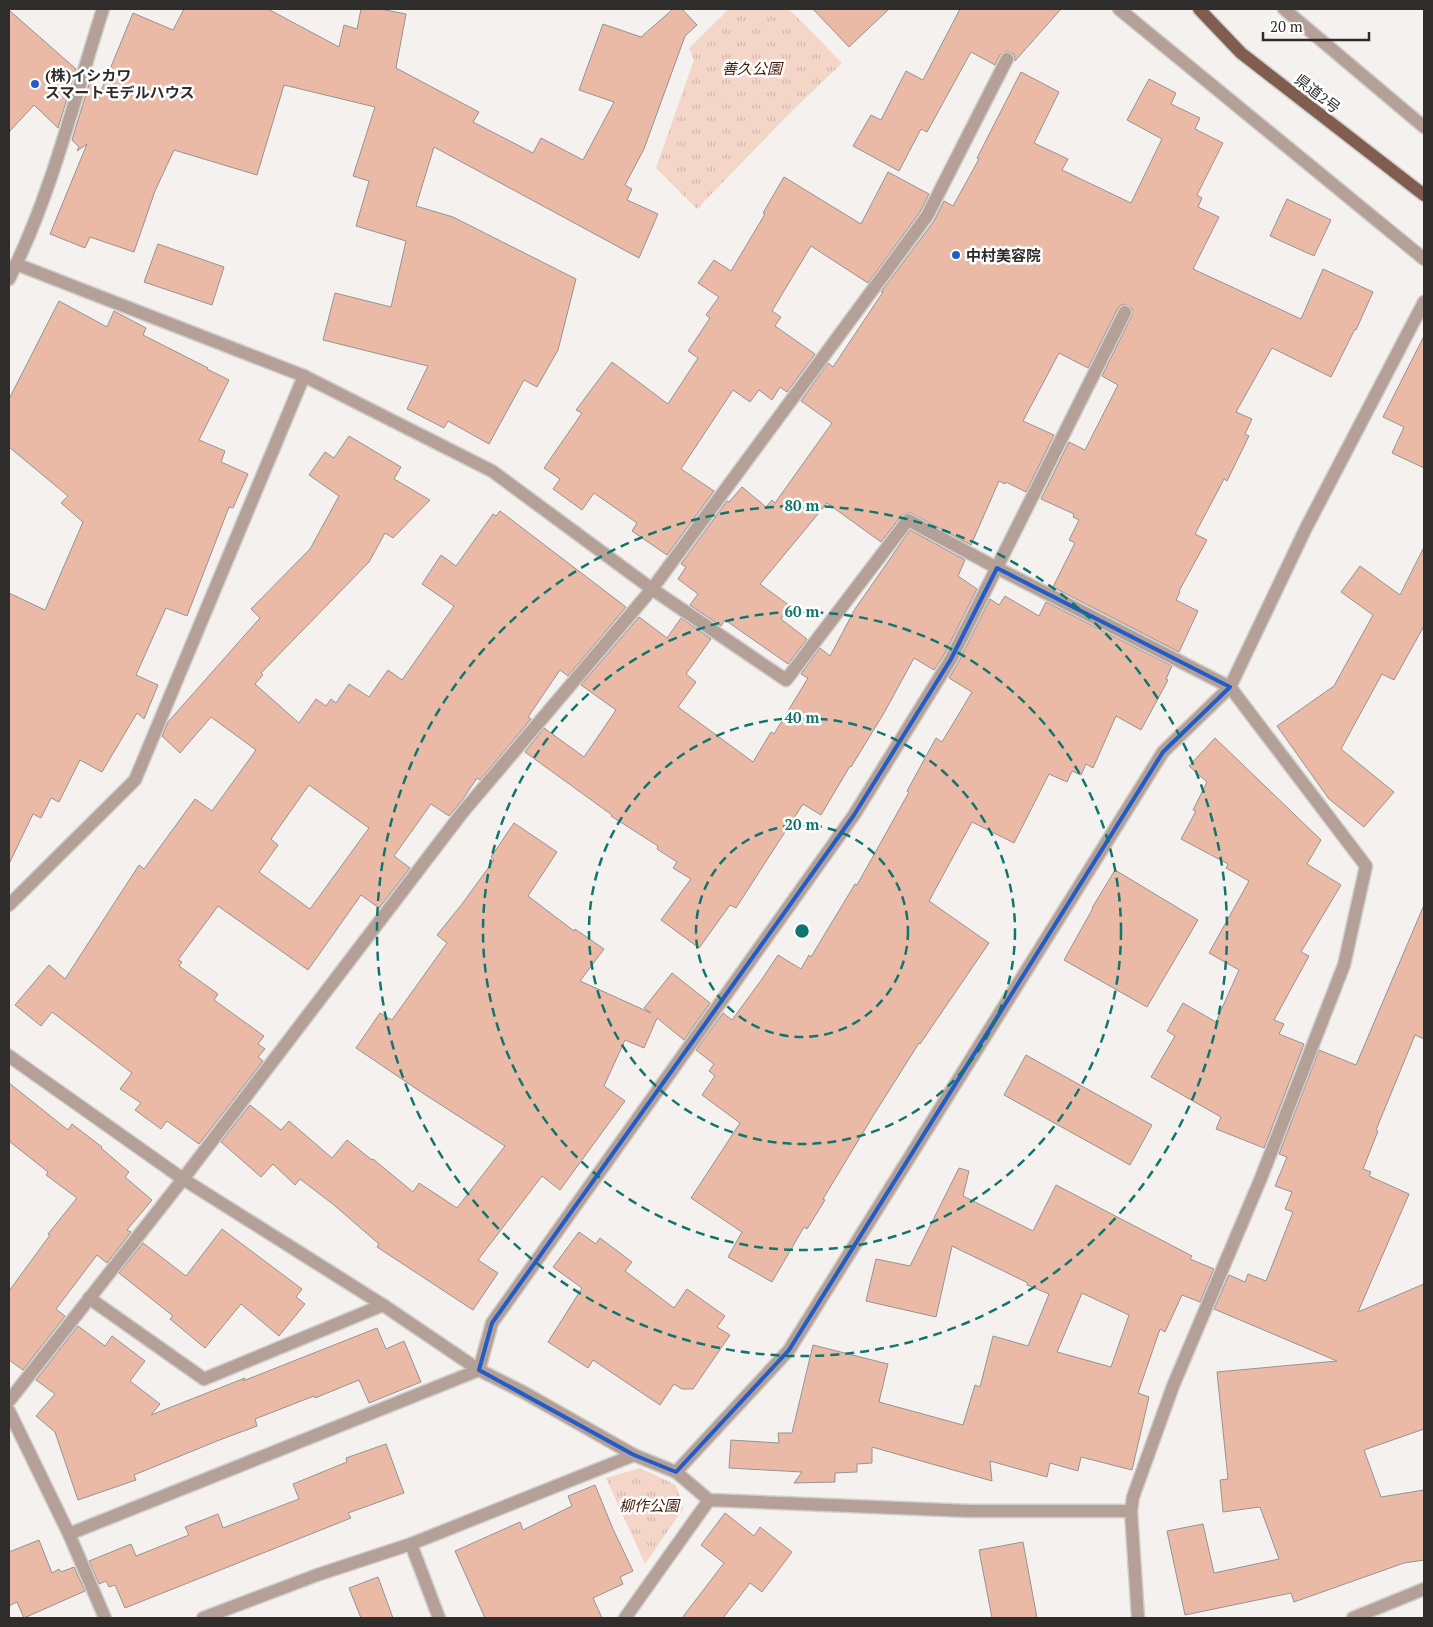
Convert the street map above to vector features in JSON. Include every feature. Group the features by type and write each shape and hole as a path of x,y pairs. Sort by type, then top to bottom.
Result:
{"main road":[{"name":"県道2号","path":"1199,9 1241,53 1424,195"}],"street":[{"path":"9,279 51,176 103,9"},
{"path":"1119,9 1424,259"},
{"path":"1284,9 1424,127"},
{"path":"9,1401 183,1179 462,812 652,589 927,216 1007,59"},
{"path":"16,264 304,376 492,470 652,589 786,680 908,520 1230,688 1366,866 1344,965 1261,1178 1173,1386 1133,1497 1131,1511 1138,1618"},
{"path":"676,1472 790,1350 1163,752 1230,688 1306,528 1424,302"},
{"path":"479,1370 492,1322 854,815 951,659 1125,312"},
{"path":"9,905 135,780 304,376"},
{"path":"9,1056 183,1179 383,1305 479,1370 523,1392 634,1455 676,1472 709,1500 969,1511 1131,1511"},
{"path":"89,1298 204,1378 383,1305"},
{"path":"69,1534 479,1370"},
{"path":"9,1411 69,1534 105,1618"},
{"path":"203,1618 317,1575 411,1544 634,1455"},
{"path":"625,1618 709,1500"},
{"path":"411,1544 440,1618"},
{"path":"1353,1618 1424,1588"}],"highlighted area":[{"path":"997,568 1230,687 1163,752 789,1350 676,1472 634,1455 479,1370 492,1323 854,815 951,659"}],"green space":[{"name":"善久公園","path":"729,9 789,9 842,63 789,114 697,209 656,168 694,60 689,48"},
{"name":"柳作公園","path":"640,1468 676,1485 683,1509 645,1564 606,1478"}],"building":[{"path":"184,9 268,9 339,47 344,25 357,29 361,9 380,9 406,14 396,68 479,112 473,122 533,153 541,138 583,160 614,102 579,90 603,24 641,37 673,9 682,9 697,25 685,36 644,149 625,185 632,189 627,200 658,214 639,258 434,147 416,206 453,217 576,279 558,350 537,387 524,380 489,444 448,421 444,428 407,409 428,366 323,340 335,293 391,307 406,241 356,226 369,181 353,176 375,107 284,85 257,175 174,150 155,191 134,252 90,237 85,248 50,234 87,144 77,151 79,147 72,140 90,81 101,91 133,13 173,30"},
{"path":"813,9 889,9 849,47"},
{"path":"960,9 1061,9 1015,61 1014,54 1007,51 1000,55 995,65 971,52 927,132 921,129 899,171 853,146 871,115 881,120 906,71 923,80"},
{"name":"(株)イシカワ スマートモデルハウス","path":"9,10 76,69 58,128 34,105 9,132"},
{"path":"1021,72 1059,92 1034,143 1068,159 1062,170 1131,203 1162,139 1127,120 1149,79 1176,93 1171,104 1200,118 1195,129 1223,143 1197,195 1202,198 1198,207 1219,217 1193,269 1301,319 1323,269 1373,292 1356,330 1331,377 1272,348 1236,412 1252,419 1245,434 1249,436 1227,481 1224,479 1195,534 1207,540 1176,600 1198,611 1179,652 1053,587 1075,543 1069,540 1079,520 1073,517 1074,514 1041,499 1069,442 1085,450 1118,385 1102,376 1132,315 1132,308 1125,304 1118,308 1088,368 1059,353 1023,421 1054,435 1026,492 1006,482 1005,484 999,481 971,545 909,512 902,515 881,542 827,503 760,584 790,606 781,619 807,639 788,664 725,620 721,626 690,605 698,594 678,579 686,567 681,564 727,501 729,502 742,487 766,507 772,500 775,503 832,423 801,401 828,363 833,367 883,292 881,292 934,221 944,201 953,206 979,159 977,158"},
{"path":"888,172 929,194 920,212 868,283 811,246 772,311 781,317 775,326 815,354 787,392 780,387 772,400 759,390 750,402 733,390 681,469 714,491 667,555 632,531 637,523 594,493 582,510 553,489 560,479 544,468 582,413 576,410 612,362 668,404 698,358 688,351 710,318 706,315 719,297 698,283 714,260 731,271 765,214 763,213 784,177 861,224"},
{"path":"1287,199 1331,220 1314,256 1270,236"},
{"path":"158,244 224,267 212,305 144,282"},
{"path":"59,301 107,327 114,311 146,328 143,335 229,380 199,440 225,451 221,462 248,474 233,508 229,507 187,616 166,608 136,675 158,685 144,719 137,713 102,772 80,760 59,802 51,798 41,818 33,814 9,864 9,593 45,610 83,522 61,503 68,496 9,447 9,399"},
{"path":"1424,336 1424,468 1392,453 1404,427 1383,417"},
{"path":"349,436 401,467 394,479 430,500 393,538 385,533 369,562 261,673 263,675 255,684 299,723 316,699 326,706 331,699 336,703 349,684 369,697 388,670 402,680 454,606 422,584 441,555 456,566 493,514 496,516 500,511 626,607 568,676 560,670 528,717 531,719 480,780 477,778 449,816 431,804 394,856 410,868 379,908 361,895 308,970 218,906 178,960 182,962 179,966 218,994 214,1000 264,1036 258,1044 265,1049 258,1057 263,1061 199,1144 167,1121 161,1129 135,1110 141,1103 120,1089 132,1073 52,1012 41,1026 15,1005 49,965 65,979 139,865 144,869 195,799 212,811 256,750 211,717 180,753 162,736 168,722 260,618 251,609 310,549 339,496 309,475 325,452 334,458","holes":["309,785 369,828 310,909 259,872 278,845 271,839"]},
{"path":"910,530 965,560 958,576 977,589 944,655 934,670 914,658 884,713 821,815 803,804 736,908 730,905 699,948 661,920 691,879 673,868 677,862 657,849 658,846 611,816 525,752 544,728 584,757 616,710 581,685 639,617 667,638 681,618 711,639 686,674 696,682 678,707 753,762 771,732 774,734 808,678 801,674 820,648 830,656 855,609"},
{"path":"1424,547 1424,626 1394,680 1382,674 1341,749 1394,792 1364,827 1329,799 1277,726 1334,686 1373,615 1341,592 1360,566 1400,595"},
{"path":"1005,596 1039,616 1046,602 1172,666 1166,679 1168,680 1141,730 1116,716 1093,768 1086,764 1081,775 1072,771 1067,782 1049,774 1014,843 972,822 929,901 989,943 919,1043 823,1199 825,1200 807,1229 804,1227 772,1282 728,1257 742,1232 691,1198 740,1123 702,1095 715,1076 709,1071 714,1064 696,1050 723,1013 732,1020 778,955 801,969 809,955 811,957 855,884 857,885 909,792 907,791 936,738 942,742 972,692 949,678 990,599 999,605"},
{"path":"1215,738 1321,840 1307,864 1341,885 1301,952 1309,956 1274,1020 1284,1024 1279,1034 1304,1044 1264,1148 1216,1129 1221,1117 1151,1077 1175,1036 1167,1031 1183,1003 1216,1022 1239,970 1209,953 1249,881 1226,868 1228,864 1181,839 1196,811 1193,810 1207,782 1189,766"},
{"path":"514,823 557,852 528,896 574,931 575,929 604,949 580,981 651,1013 644,1008 672,973 710,1003 684,1040 657,1018 644,1048 625,1040 604,1086 625,1101 560,1190 542,1176 478,1260 498,1273 473,1310 377,1247 379,1244 334,1205 300,1179 295,1185 273,1164 261,1177 221,1142 250,1105 281,1130 289,1121 332,1158 347,1140 413,1192 419,1183 457,1208 505,1146 356,1048 380,1013 392,1020 447,943 437,935 494,860 491,857"},
{"path":"1115,870 1198,920 1147,1007 1064,960"},
{"path":"1424,905 1424,1039 1415,1035 1376,1130 1378,1131 1363,1169 1371,1172 1369,1176 1409,1194 1358,1312 1424,1284 1424,1429 1364,1450 1381,1497 1424,1490 1424,1560 1404,1563 1294,1602 1291,1593 1185,1615 1167,1531 1203,1524 1214,1573 1279,1559 1260,1507 1223,1512 1220,1480 1228,1479 1217,1372 1337,1361 1214,1309 1229,1275 1245,1282 1248,1274 1266,1281 1293,1212 1285,1209 1292,1192 1275,1186 1287,1157 1279,1154 1319,1050 1356,1065"},
{"path":"1026,1055 1152,1125 1130,1165 1004,1095"},
{"path":"9,1083 68,1130 72,1124 102,1147 129,1172 125,1177 152,1200 127,1230 131,1232 107,1263 97,1255 56,1309 65,1316 23,1370 9,1360 9,1291 50,1235 48,1234 77,1198 46,1175 48,1172 9,1141"},
{"path":"959,1168 969,1171 963,1196 1033,1231 1056,1185 1192,1256 1190,1259 1214,1269 1200,1302 1182,1295 1165,1332 1160,1329 1138,1393 1149,1397 1132,1470 1081,1457 1078,1471 1050,1463 1047,1477 990,1461 992,1481 872,1447 872,1463 857,1464 857,1472 835,1473 835,1482 794,1483 802,1472 729,1468 731,1440 779,1443 778,1433 792,1433 813,1345 888,1364 879,1402 963,1425 975,1385 980,1387 993,1336 1028,1346 1049,1294 1027,1285 1028,1283 952,1246 936,1317 866,1301 876,1259 910,1266","holes":["1082,1293 1129,1315 1111,1367 1057,1352"]},
{"path":"222,1229 302,1289 296,1297 305,1304 279,1336 241,1304 205,1348 170,1319 173,1316 119,1273 143,1243 186,1276"},
{"path":"579,1232 596,1244 600,1238 632,1262 625,1271 674,1308 687,1289 725,1316 717,1327 730,1335 693,1389 682,1389 674,1384 660,1405 593,1360 588,1368 548,1342 582,1288 553,1267"},
{"path":"78,1326 105,1346 112,1336 145,1361 130,1381 160,1404 151,1415 377,1328 386,1349 404,1341 421,1382 369,1403 359,1380 255,1419 257,1426 134,1475 136,1480 78,1500 55,1432 36,1416 55,1394 36,1380"},
{"path":"386,1444 404,1493 348,1513 351,1518 125,1608 115,1585 109,1587 106,1581 99,1584 89,1561 131,1544 136,1556 189,1535 185,1527 218,1514 223,1528 299,1499 293,1484 347,1462 346,1458"},
{"path":"595,1485 633,1571 620,1577 623,1584 593,1598 602,1618 485,1618 455,1551 520,1522 523,1530 572,1506 568,1496"},
{"path":"725,1513 754,1536 760,1527 792,1552 762,1592 750,1583 723,1618 682,1618 724,1563 701,1545"},
{"path":"39,1540 52,1573 59,1569 61,1572 74,1567 85,1591 24,1618 17,1602 9,1606 9,1552"},
{"path":"1023,1542 1037,1618 992,1618 979,1550"},
{"path":"378,1577 393,1618 361,1618 349,1588"}],"place":[{"name":"(株)イシカワ スマートモデルハウス","path":"35,84"},
{"name":"中村美容院","path":"956,255"}]}
